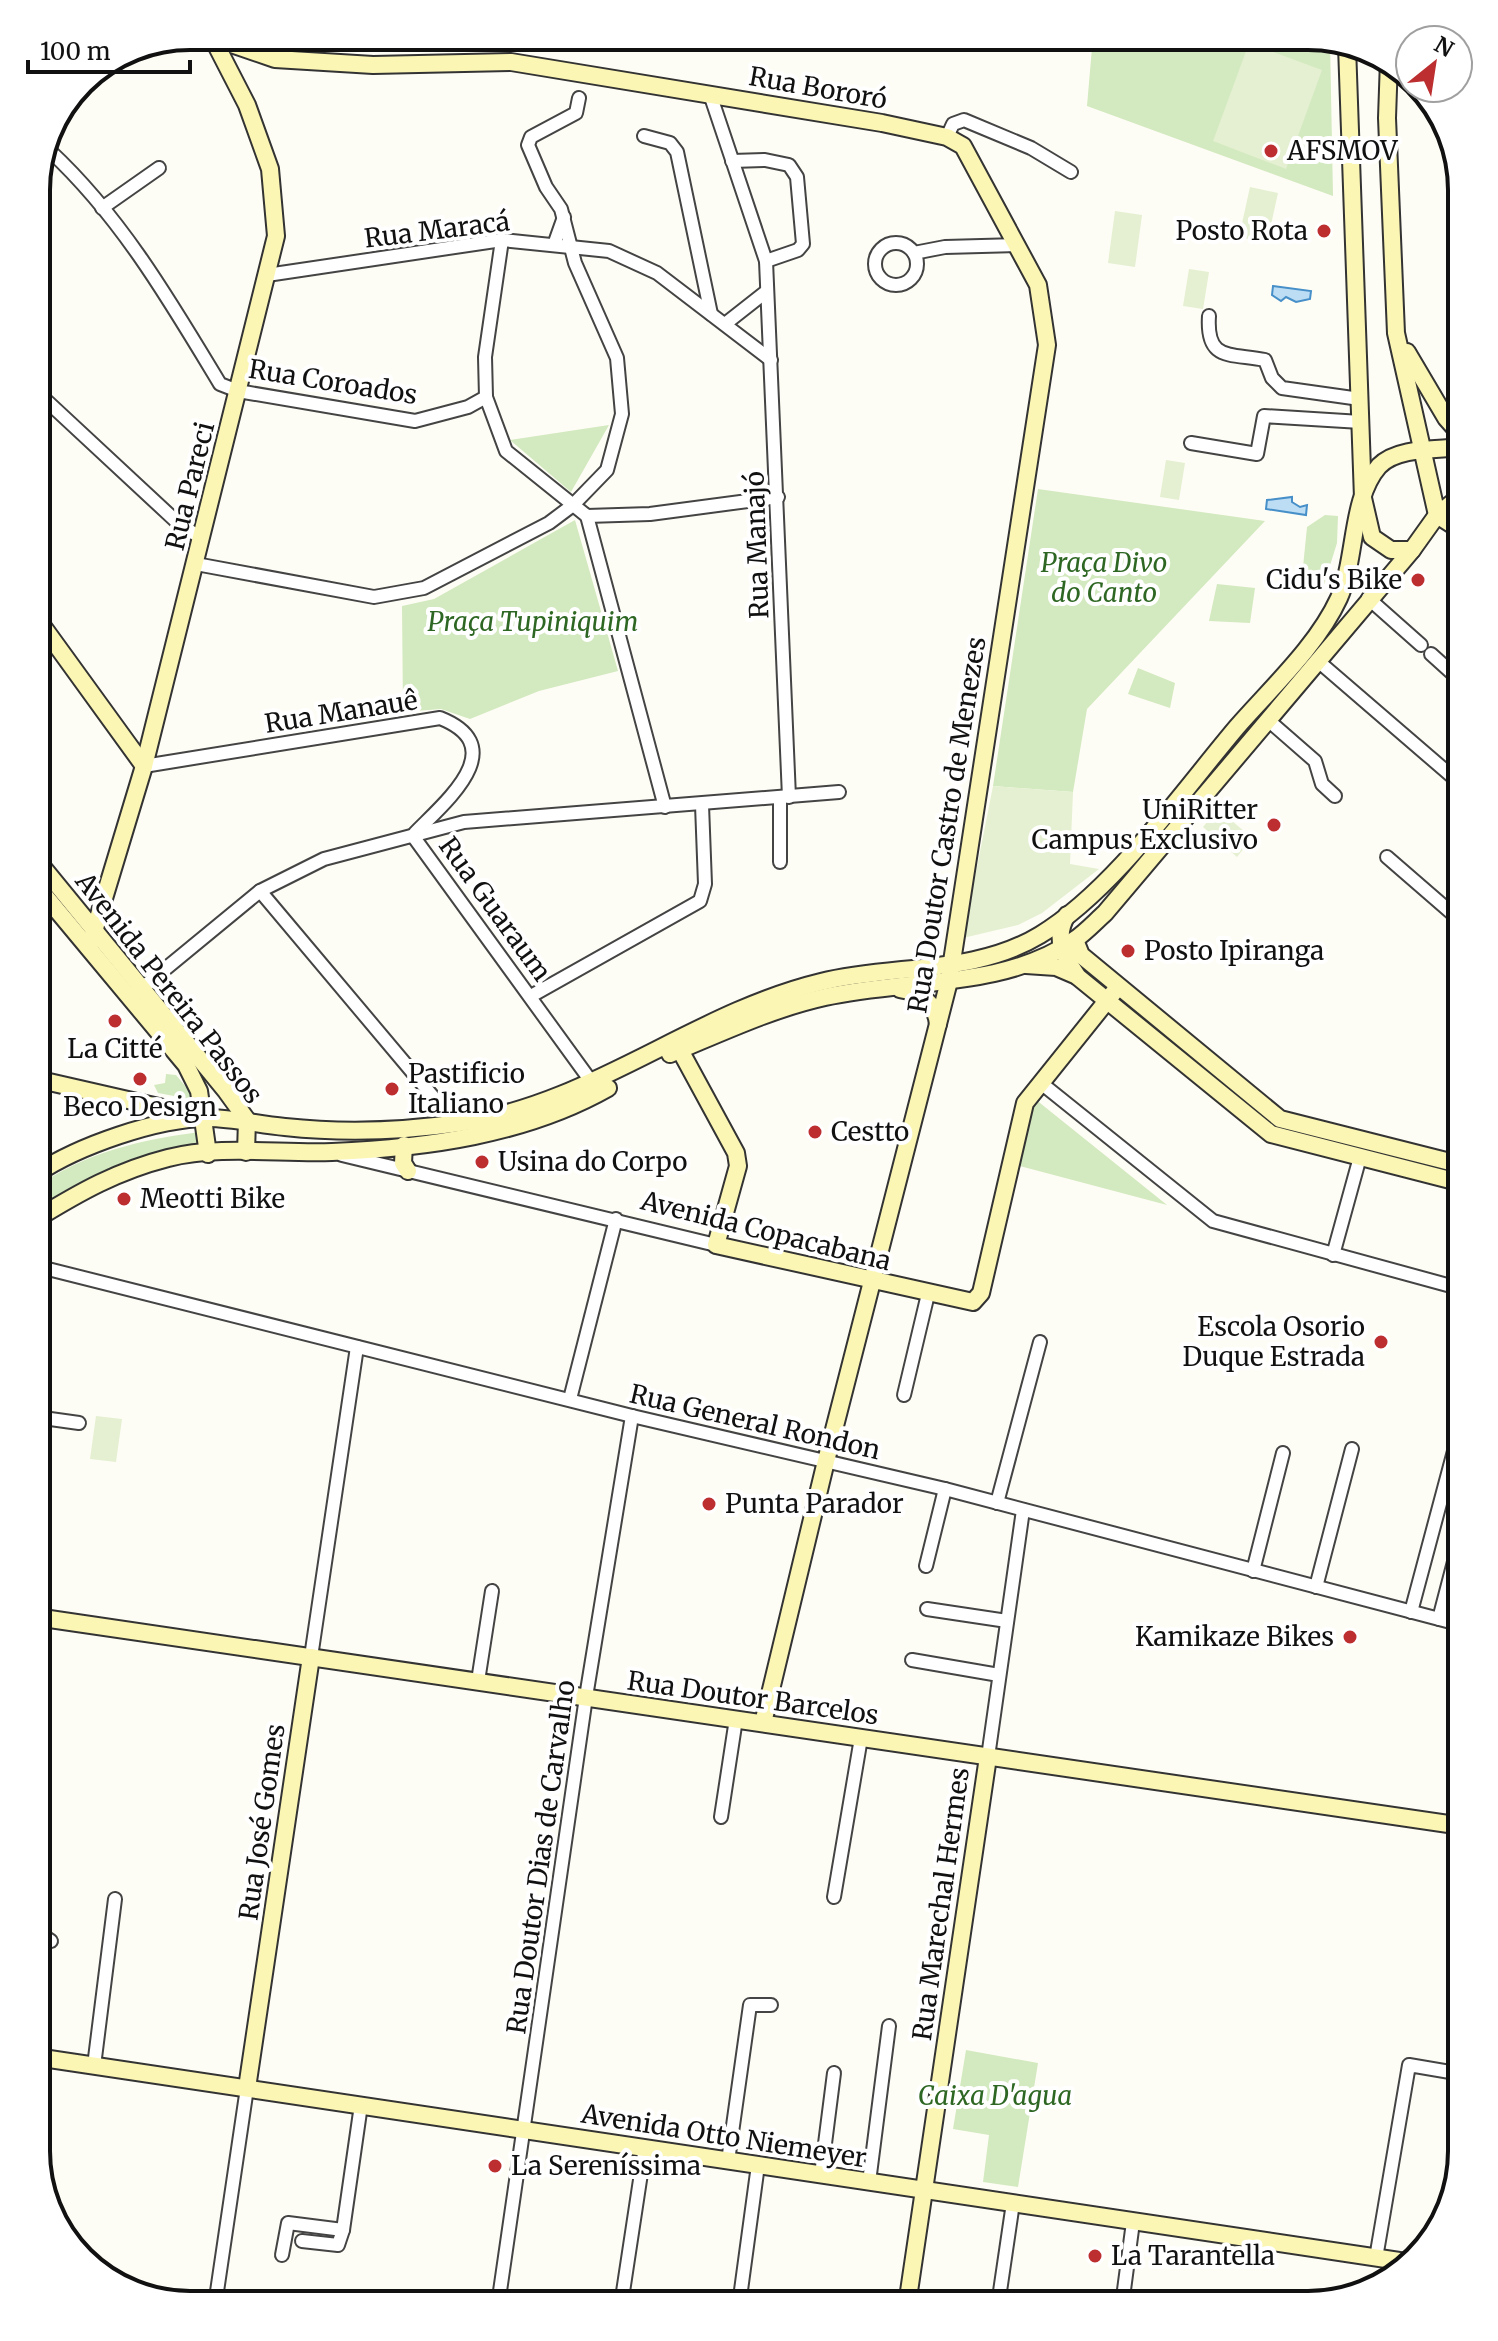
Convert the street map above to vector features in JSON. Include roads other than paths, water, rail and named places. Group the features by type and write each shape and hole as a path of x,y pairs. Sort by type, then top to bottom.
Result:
{"street":[{"name":"Rua Pareci","path":"89,948 144,766 276,236 270,169 247,105 217,50"},
{"name":"Rua Bororó","path":"247,50 275,59 373,65 511,62 882,123 947,137"},
{"path":"50,1210 94,1182 170,1157 373,1149 512,1128 598,1094 680,1050 782,1009 824,997 890,988 951,973 1041,934 1069,913 1148,832 1307,647 1330,614 1352,562 1363,498 1347,56"},
{"path":"1388,76 1387,118 1396,333 1437,515 1448,522"},
{"name":"Rua Manajó","path":"710,94 766,261 778,497 784,797 780,862"},
{"path":"196,564 374,597 424,588 549,523 573,505 607,470 622,414 617,358 575,263 564,217 546,187 528,145 531,137 576,113 579,98"},
{"path":"947,137 953,124 964,120 1031,148 1071,172"},
{"path":"644,136 670,143 677,152 711,314"},
{"name":"Rua Doutor Castro de Menezes","path":"763,1723 826,1461 951,973 1047,345 1038,285 963,146 947,137"},
{"name":"Rua Coroados","path":"55,156 151,269 220,384 238,391 415,421 468,407 486,397"},
{"path":"732,161 765,160 789,165 797,177 803,244 798,250 766,261"},
{"path":"102,208 159,168"},
{"path":"554,245 564,217"},
{"name":"Rua Maracá","path":"267,275 502,240 609,251 657,273 771,360"},
{"path":"502,240 485,357 486,397 506,451 587,516 665,807"},
{"path":"914,253 945,247 1018,245"},
{"path":"725,324 767,291"},
{"path":"1209,316 1207,339 1211,346 1218,351 1265,360 1272,378 1282,388 1360,399"},
{"path":"1396,333 1448,420"},
{"path":"50,404 178,523 201,538"},
{"path":"1191,443 1257,454 1264,416 1361,422"},
{"path":"1412,550 1391,550 1372,537 1363,498 1376,469 1388,458 1448,449"},
{"path":"587,516 650,514 778,497"},
{"path":"1019,965 1068,944 1105,913 1368,598 1412,550 1437,515 1448,506"},
{"path":"1368,598 1448,669"},
{"path":"50,636 144,766"},
{"path":"1318,661 1448,773"},
{"name":"Rua Manauê","path":"144,766 440,718 456,725 467,736 472,750 471,771 460,787 413,836"},
{"path":"1268,720 1315,761 1322,784 1335,796"},
{"path":"413,836 464,822 839,792"},
{"path":"531,996 700,901 705,884 702,805"},
{"name":"Rua Guaraum","path":"136,993 260,891 324,859 413,836 593,1084"},
{"path":"1387,857 1448,910"},
{"name":"Avenida Pereira Passos","path":"50,876 95,932 136,993 191,1061 247,1120 246,1152"},
{"path":"260,891 456,1124"},
{"name":"Avenida Pereira Passos","path":"50,902 89,948 136,993"},
{"path":"1069,913 1060,931 1068,944 1078,977"},
{"path":"1068,944 1280,1119 1448,1161"},
{"path":"956,945 967,956 989,958"},
{"path":"50,1082 203,1118 247,1120 284,1127 349,1129 456,1124 516,1113 593,1084 751,1003 820,983 1019,965 1056,967 1078,977 1271,1134 1448,1179"},
{"path":"1118,987 1041,1083 1213,1221 1448,1285"},
{"path":"890,988 910,991 926,1000 937,1015 938,1026"},
{"path":"680,1050 697,1029"},
{"path":"680,1050 736,1153 738,1166 716,1245"},
{"name":"Avenida Pereira Passos","path":"191,1061 199,1091 208,1154"},
{"name":"Avenida Copacabana","path":"331,1152 716,1245 973,1302 981,1293 1025,1103 1041,1083"},
{"path":"122,1099 133,1109 130,1132"},
{"path":"50,1165 65,1155 130,1132 203,1118"},
{"name":"Avenida Copacabana","path":"349,1129 385,1160 408,1171"},
{"path":"404,1145 401,1153 408,1171"},
{"path":"1333,1255 1360,1157"},
{"path":"570,1399 616,1219"},
{"name":"Rua General Rondon","path":"50,1270 632,1416 945,1489 1448,1621"},
{"path":"904,1395 928,1294"},
{"path":"997,1503 1040,1342"},
{"name":"Rua José Gomes","path":"217,2291 357,1347"},
{"name":"Rua Doutor Dias de Carvalho","path":"500,2291 586,1697 632,1416"},
{"path":"50,1419 79,1423"},
{"path":"1316,1587 1352,1449"},
{"path":"1253,1571 1283,1453"},
{"path":"1411,1612 1448,1482"},
{"path":"926,1566 945,1489"},
{"name":"Rua Marechal Hermes","path":"909,2291 1023,1510"},
{"path":"1439,1619 1448,1585"},
{"path":"478,1681 492,1591"},
{"path":"927,1609 1007,1621"},
{"name":"Rua Doutor Barcelos","path":"50,1619 1448,1824"},
{"path":"912,1660 999,1675"},
{"path":"721,1817 736,1719"},
{"path":"834,1897 861,1738"},
{"path":"94,2066 115,1899"},
{"path":"728,2161 750,2005 771,2005"},
{"path":"869,2182 889,2026"},
{"name":"Avenida Otto Niemeyer","path":"50,2059 1394,2260"},
{"path":"1376,2258 1409,2065 1448,2072"},
{"path":"821,2175 834,2073"},
{"path":"302,2241 338,2245 346,2230 365,2106"},
{"path":"623,2291 645,2147"},
{"path":"741,2291 758,2165"},
{"path":"1000,2291 1013,2203"},
{"path":"1124,2291 1133,2222"},
{"path":"282,2255 288,2223 346,2230"}],"water":[{"path":"1273,286 1311,291 1310,299 1296,302 1286,297 1281,301 1272,295"},
{"path":"1292,497 1292,502 1300,507 1307,505 1306,515 1266,509 1267,500"}],"place":[{"name":"AFSMOV","path":"1271,151"},
{"name":"Posto Rota","path":"1324,231"},
{"name":"Cidu's Bike","path":"1418,580"},
{"name":"UniRitter Campus Exclusivo","path":"1274,825"},
{"name":"Posto Ipiranga","path":"1128,951"},
{"name":"La Citté","path":"115,1021"},
{"name":"Beco Design","path":"140,1079"},
{"name":"Pastificio Italiano","path":"392,1089"},
{"name":"Cestto","path":"815,1132"},
{"name":"Usina do Corpo","path":"482,1162"},
{"name":"Meotti Bike","path":"124,1199"},
{"name":"Escola Osorio Duque Estrada","path":"1381,1342"},
{"name":"Punta Parador","path":"709,1504"},
{"name":"Kamikaze Bikes","path":"1350,1637"},
{"name":"La Sereníssima","path":"495,2166"},
{"name":"La Tarantella","path":"1095,2256"}],"park label":[{"name":"Praça Divo do Canto","path":"1104,578"},
{"name":"Praça Tupiniquim","path":"533,622"},
{"name":"Caixa D'agua","path":"995,2096"}]}
